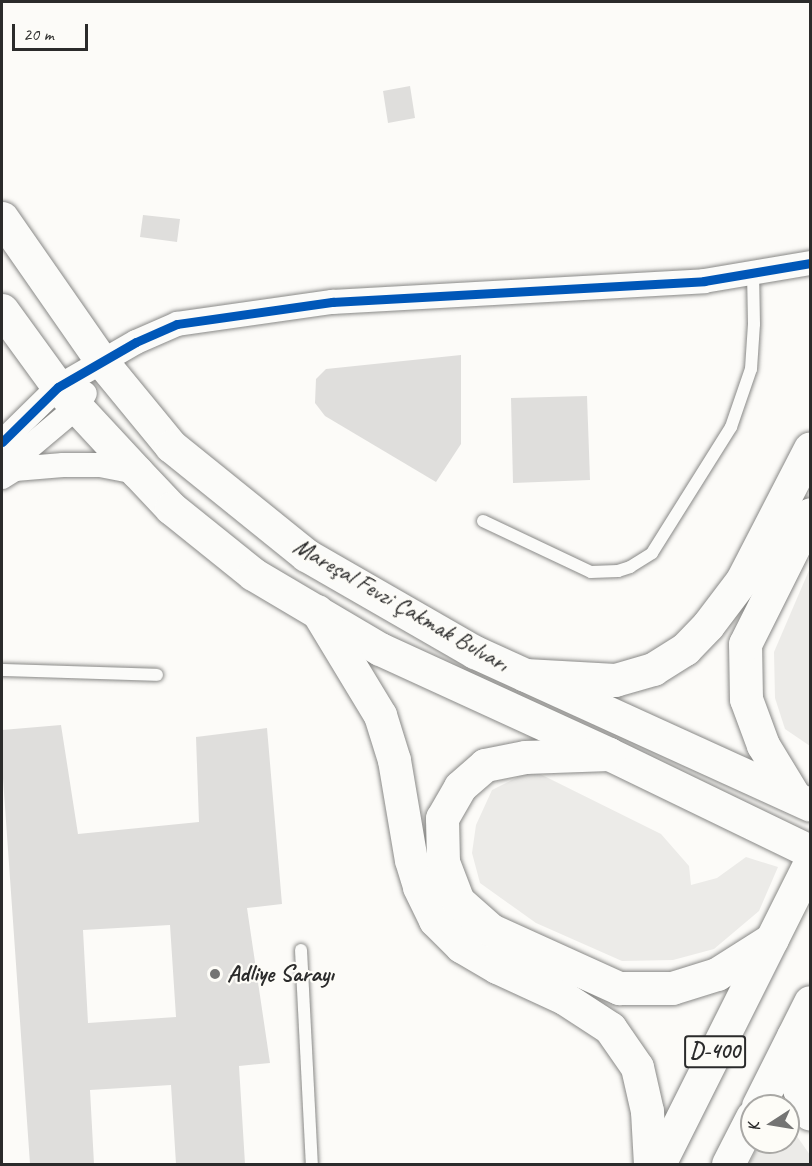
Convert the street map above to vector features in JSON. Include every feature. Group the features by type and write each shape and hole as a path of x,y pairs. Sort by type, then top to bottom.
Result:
{"main road":[{"name":"Mareşal Fevzi Çakmak Bulvarı","path":"2,218 102,362 171,446 306,555 475,652 802,800"},
{"name":"Mareşal Fevzi Çakmak Bulvarı","path":"2,310 67,398 171,508 253,574 381,649 609,754 810,851"},
{"path":"525,675 615,680 653,669 685,649 708,625 742,580 810,448"},
{"path":"802,800 763,745 746,699 745,644 810,514"},
{"path":"317,611 380,715 394,760 411,860 419,887 435,920 461,946 497,967 564,998 610,1028 637,1067 647,1111 650,1164"},
{"path":"609,754 525,757 485,765 460,787 442,818 443,862 458,901 491,930 619,988 672,988 717,974 772,939 810,862"},
{"name":"D-400","path":"659,1164 772,939"},
{"name":"D-400","path":"764,1094 810,1002"},
{"path":"793,1036 799,1089 810,1114"},
{"path":"728,1164 740,1140"}],"street":[{"path":"2,470 102,362 136,342 177,324 332,302 704,281 810,263"},
{"path":"2,442 67,398"},
{"path":"2,477 15,469 63,465 100,465 137,472"}],"lane":[{"path":"483,521 591,572 618,571 630,567 652,553 731,427 750,369 754,324 753,272"},
{"path":"2,669 157,675"},
{"path":"301,950 312,1164"}],"shaded area":[{"path":"810,568 810,746 785,729 775,698 774,652"},
{"path":"532,770 661,834 689,866 691,885 717,878 746,857 778,867 759,911 714,949 673,960 622,961 536,923 480,883 472,853 476,825 492,790"},
{"path":"800,1141 810,1155 810,1164 749,1164 754,1154 800,1154"}],"building":[{"path":"410,86 415,118 388,123 383,91"},
{"path":"143,215 180,219 177,242 140,237"},
{"path":"461,355 461,444 436,482 325,416 315,403 316,379 326,369"},
{"path":"587,396 590,480 513,483 511,398"},
{"name":"Adliye Sarayı","path":"61,725 78,834 199,822 196,737 267,728 282,904 247,908 270,1063 239,1066 245,1164 176,1164 171,1085 90,1090 94,1164 30,1164 2,764 2,730","holes":["170,925 176,1017 88,1023 83,930"]}],"cycle path":[{"path":"2,442 58,387 136,342 177,324 332,302 704,281 810,263"}],"place":[{"name":"Adliye Sarayı","path":"215,974"}]}
